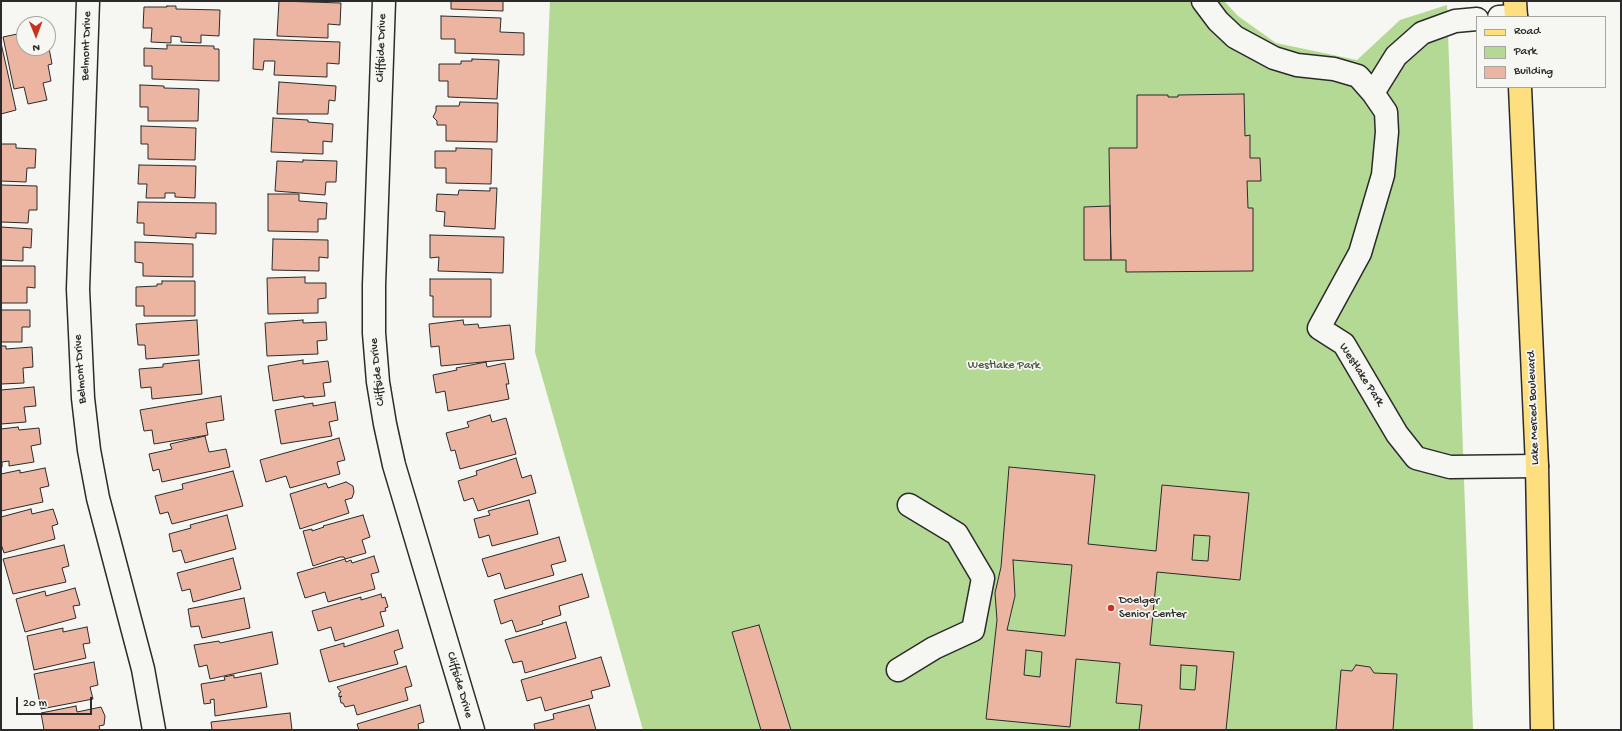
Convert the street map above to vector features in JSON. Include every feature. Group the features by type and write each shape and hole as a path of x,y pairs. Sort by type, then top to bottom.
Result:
{"main road":[{"name":"Lake Merced Boulevard","path":"1520,88 1537,466 1542,730"}],"street":[{"name":"Belmont Drive","path":"88,1 78,288 83,398 89,450 98,498 143,669 154,730"},
{"name":"Cliffside Drive","path":"384,1 374,285 374,333 378,382 394,465 473,730"},
{"name":"Westlake Park","path":"1203,1 1218,21 1235,37 1274,58 1297,64 1334,69 1358,76 1373,93 1386,112 1387,132 1383,175 1360,253 1319,328 1344,344 1397,434 1416,458 1450,467 1537,466"},
{"path":"1373,93 1396,56 1422,32 1455,21 1476,19"},
{"path":"898,670 934,648 973,630 983,578 957,534 909,505"}],"green space":[{"name":"Westlake Park","path":"550,1 1224,1 1238,16 1276,43 1357,60 1400,20 1447,5 1473,730 643,730 535,352"}],"building":[{"path":"279,1 341,3 340,25 328,24 328,38 277,36"},
{"path":"451,1 503,1 503,11 451,9"},
{"path":"176,6 176,9 220,10 219,36 201,35 201,43 181,42 181,37 171,36 171,43 151,42 152,28 143,28 144,7"},
{"path":"441,16 501,18 500,32 524,33 524,55 455,53 455,39 441,39"},
{"path":"16,34 16,56 50,56 52,64 48,65 51,81 43,83 47,100 28,104 24,87 14,89 3,37"},
{"path":"254,39 340,42 339,64 327,63 327,77 274,75 275,61 264,61 263,70 253,69"},
{"path":"1,43 16,110 1,114"},
{"path":"167,45 214,46 214,49 219,49 219,81 152,79 152,66 144,66 144,48 167,49"},
{"path":"472,59 499,60 497,99 448,97 448,81 439,81 439,64 461,64 461,61 472,61"},
{"path":"279,82 336,86 335,101 329,100 328,114 277,114"},
{"path":"140,85 164,86 164,88 199,89 198,121 148,121 148,107 140,107"},
{"path":"1244,94 1245,136 1250,135 1250,158 1260,158 1261,181 1247,181 1248,208 1253,208 1253,271 1126,272 1126,260 1111,260 1109,148 1137,148 1137,95 1168,95 1168,97 1178,97 1178,95"},
{"path":"460,102 498,103 497,142 446,141 446,125 437,125 437,121 433,117 436,111 436,106 459,106"},
{"path":"273,118 308,120 308,122 333,124 332,142 323,141 323,154 271,152"},
{"path":"141,126 196,128 195,160 148,159 148,144 141,144"},
{"path":"1,144 16,144 16,148 36,149 35,168 27,168 26,182 1,181"},
{"path":"456,148 492,149 491,184 446,183 446,168 435,168 435,151 456,151"},
{"path":"303,160 337,161 336,182 326,182 325,195 275,191 277,161 303,162"},
{"path":"139,165 196,166 195,198 175,197 175,193 165,193 165,198 146,198 147,184 138,184"},
{"path":"1,185 37,186 37,210 29,210 28,223 1,222"},
{"path":"490,188 497,188 495,229 444,226 445,212 436,211 437,194 458,195 459,190 490,191"},
{"path":"268,194 299,194 299,201 327,203 326,219 318,219 318,232 268,231"},
{"path":"138,202 216,203 216,234 196,233 196,238 144,235 144,223 137,223"},
{"path":"1110,206 1111,260 1084,260 1084,207"},
{"path":"1,227 32,229 31,248 23,247 23,261 1,260"},
{"path":"430,235 504,237 503,273 438,271 439,257 430,258"},
{"path":"273,239 328,240 328,258 319,257 319,271 272,270"},
{"path":"135,242 193,244 193,277 143,276 143,263 135,262"},
{"path":"1,266 35,266 35,288 27,287 27,303 1,303"},
{"path":"305,277 305,283 326,283 326,298 318,299 318,313 268,314 267,278"},
{"path":"430,279 491,279 491,317 433,317 433,296 430,296"},
{"path":"162,281 195,281 195,316 144,316 144,306 136,306 136,287 157,286 157,284 162,284"},
{"path":"1,310 30,310 30,327 22,327 22,342 1,342"},
{"path":"197,320 199,355 146,359 145,345 138,345 136,324"},
{"path":"303,320 303,323 326,322 327,340 317,341 318,354 267,356 265,323"},
{"path":"463,320 464,325 478,324 479,328 510,325 514,359 441,366 439,346 431,347 429,324"},
{"path":"1,346 6,346 6,349 32,347 33,367 23,368 24,383 1,384"},
{"path":"199,360 202,394 152,399 151,387 141,388 139,369 163,367 163,364"},
{"path":"303,360 303,364 328,361 331,382 323,383 325,396 304,398 304,396 273,401 268,366"},
{"path":"486,362 487,367 505,363 509,384 506,384 509,399 448,411 445,391 436,393 433,375 457,370 456,368"},
{"path":"34,387 36,406 24,407 26,422 1,424 1,390"},
{"path":"221,396 224,420 206,423 208,435 154,444 152,430 144,431 140,410"},
{"path":"335,402 338,420 329,422 332,436 281,444 275,410 313,403 313,406"},
{"path":"490,415 492,422 506,418 516,454 460,469 455,450 451,451 446,433 469,427 467,422"},
{"path":"18,427 19,430 39,428 41,444 31,446 34,462 9,466 9,461 2,462 1,467 1,429"},
{"path":"205,436 209,452 226,449 230,467 162,482 159,469 153,471 149,454 172,449 170,444"},
{"path":"339,438 345,460 337,462 340,474 290,488 286,476 266,482 260,460"},
{"path":"516,458 522,478 531,475 536,493 478,511 473,498 464,501 458,481 477,475 476,471"},
{"name":"Doelger Senior Center","path":"1009,467 1095,475 1088,544 1156,551 1162,485 1249,493 1240,580 1157,572 1150,645 1234,652 1226,730 1139,730 1142,705 1116,703 1120,663 1076,659 1070,727 986,719 997,620 995,593 1001,567","holes":["1194,535 1210,536 1208,561 1192,560","1013,560 1072,565 1065,636 1007,630 1015,596","1026,650 1042,652 1040,677 1024,675","1181,665 1197,666 1195,690 1180,689"]},
{"path":"45,468 49,486 40,488 43,502 1,511 1,474 20,470 20,473"},
{"path":"233,471 243,506 172,524 168,512 160,514 155,496 183,489 182,484"},
{"path":"346,482 353,486 354,492 352,498 345,500 349,513 300,529 290,494 326,483 328,488"},
{"path":"529,500 538,534 492,546 489,535 479,538 474,519 490,515 488,511"},
{"path":"31,509 32,514 53,509 58,524 52,526 55,539 4,553 1,544 1,517"},
{"path":"227,515 236,549 185,563 181,550 173,552 169,534 191,528 190,525"},
{"path":"363,515 370,537 362,540 366,553 345,559 344,557 340,557 313,566 303,531 312,529 312,531 324,527 323,526"},
{"path":"559,537 566,561 551,565 554,575 505,589 500,573 488,577 482,559"},
{"path":"64,545 69,566 62,568 66,582 13,594 3,559"},
{"path":"374,556 379,572 371,574 375,589 328,602 325,592 305,598 297,573 345,559 346,562 351,560 352,563"},
{"path":"233,558 241,589 193,602 190,589 182,591 177,573"},
{"path":"582,574 589,597 559,606 561,615 542,621 543,624 516,632 512,620 501,624 494,600"},
{"path":"75,588 80,605 73,606 76,618 25,632 16,599 45,591 46,596"},
{"path":"381,594 382,598 385,597 388,607 385,608 386,611 380,612 384,626 335,641 331,627 318,631 312,611 361,597 361,600"},
{"path":"244,598 250,628 202,638 199,626 191,627 188,609"},
{"path":"566,622 576,658 525,673 522,661 513,663 505,640"},
{"path":"759,625 791,730 761,730 732,632"},
{"path":"87,627 90,643 83,644 86,658 34,670 27,636 63,628 63,632"},
{"path":"398,630 403,648 394,651 398,664 329,682 320,650 344,643 344,647"},
{"path":"272,632 278,664 210,679 207,665 199,667 194,645 219,641 220,643"},
{"path":"601,657 610,686 591,691 593,698 545,711 541,697 527,701 521,680"},
{"path":"94,662 98,685 90,687 93,699 41,709 34,674"},
{"path":"1356,665 1370,667 1374,673 1397,674 1393,730 1336,730 1341,670 1352,671"},
{"path":"406,666 412,686 405,688 408,700 357,715 354,705 345,707 343,703 341,703 340,698 342,696 339,697 339,693 341,692 337,687"},
{"path":"261,673 267,707 215,716 214,699 210,700 211,703 204,704 201,684 225,680 224,677 234,675 234,678"},
{"path":"420,705 424,722 418,724 419,730 359,730 357,724"},
{"path":"589,705 596,730 535,730 534,724 554,719 553,714"},
{"path":"76,706 77,712 101,707 105,716 104,725 99,726 100,730 44,730 41,713"},
{"path":"290,713 292,730 212,730 211,722"}],"place":[{"name":"Doelger Senior Center","path":"1111,608"}]}
